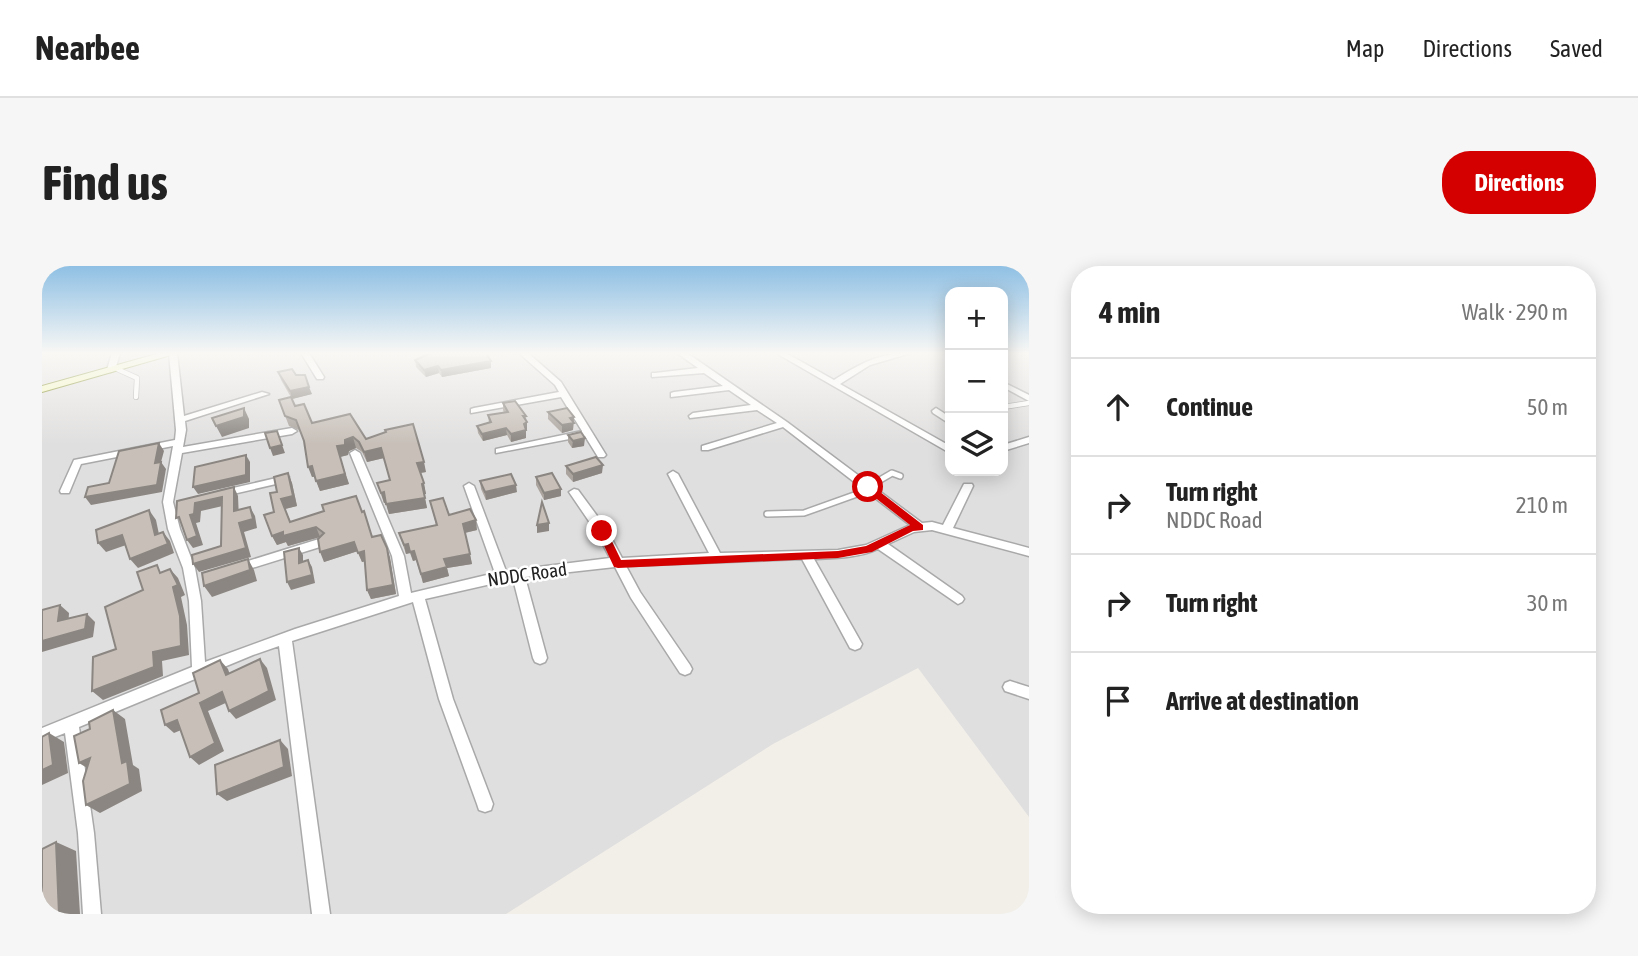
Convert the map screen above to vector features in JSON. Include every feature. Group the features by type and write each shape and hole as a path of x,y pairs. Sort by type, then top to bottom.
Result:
{"street":[{"path":"42,389 64,383"},
{"path":"176,383 180,420 169,507 192,582 199,672"},
{"path":"557,383 601,455"},
{"path":"725,383 784,424 920,527"},
{"path":"833,383 945,447"},
{"path":"674,395 730,387"},
{"path":"1008,387 1029,401"},
{"path":"180,420 265,394"},
{"path":"474,411 563,394"},
{"path":"693,416 758,407"},
{"path":"936,411 945,417"},
{"path":"705,448 784,424"},
{"path":"65,491 77,462 292,431"},
{"path":"499,451 586,433"},
{"path":"1008,446 1029,440"},
{"path":"355,453 398,556 485,804"},
{"path":"673,474 717,558"},
{"path":"207,497 285,479"},
{"path":"947,529 968,485"},
{"path":"469,486 502,577"},
{"path":"574,492 602,531 641,605 685,669"},
{"path":"169,507 182,503"},
{"name":"NDDC Road","path":"42,735 285,638 412,598 502,577 618,564 838,554 868,549 912,528 920,527 947,529 1029,552"},
{"path":"217,575 319,543"},
{"path":"880,544 958,599"},
{"path":"806,555 855,644"},
{"path":"519,574 540,658"},
{"path":"192,582 205,579"},
{"path":"285,638 321,914"},
{"path":"1010,687 1029,693"},
{"path":"71,723 86,833 92,914"}],"lane":[{"path":"136,397 137,383"},
{"path":"1008,406 1029,401"},
{"path":"767,514 804,513 869,488 892,473 900,475"}],"shaded area":[{"path":"42,383 945,383 945,476 1008,476 1008,383 1029,383 1029,817 918,668 773,744 506,914 42,914"}],"building":[{"path":"285,383 308,383 309,387 290,391"},
{"path":"291,397 295,406 304,404 312,423 350,414 366,439 386,432 385,430 413,424 424,462 417,463 424,483 425,498 386,504 384,492 381,493 377,483 390,480 381,448 364,452 353,437 345,440 345,445 337,446 345,474 316,481 312,466 308,467 304,441 296,420 285,416 279,400"},
{"path":"515,401 526,416 523,416 527,422 524,424 526,430 511,434 506,428 482,434 477,426 491,422 488,415 508,412 503,403"},
{"path":"244,408 244,417 216,426 212,418"},
{"path":"567,408 574,417 570,418 574,423 562,425 548,412"},
{"path":"277,431 282,445 270,448 265,433"},
{"path":"581,432 585,438 573,441 568,435"},
{"path":"159,443 155,463 161,462 157,485 85,497 88,487 109,483 119,451"},
{"path":"246,455 246,475 193,487 195,467"},
{"path":"596,457 603,465 573,474 566,466"},
{"path":"288,473 293,496 281,499 290,522 324,511 322,505 356,496 372,537 381,535 387,548 393,585 367,590 364,551 358,553 354,542 320,552 318,539 324,533 316,527 283,536 283,532 272,536 264,515 274,512 270,493 277,492 274,477"},
{"path":"552,473 561,489 544,493 536,477"},
{"path":"511,474 516,485 485,492 480,481"},
{"path":"234,487 234,511 250,507 253,519 239,523 246,548 193,564 192,555 221,546 222,497 195,503 194,514 190,515 197,536 187,540 179,517 176,518 177,501"},
{"path":"443,498 449,515 470,509 476,520 463,524 470,554 444,559 447,567 421,574 414,551 410,552 408,544 404,545 399,533 437,525 430,501"},
{"path":"542,502 549,523 537,525"},
{"path":"149,510 155,535 163,532 168,544 130,559 122,535 98,543 96,530"},
{"path":"299,548 299,563 308,560 312,575 287,582 284,552"},
{"path":"248,559 250,570 204,586 202,573"},
{"path":"157,565 160,573 170,569 178,585 173,587 180,616 181,646 153,652 154,667 92,691 93,657 116,649 105,607 143,590 137,572"},
{"path":"60,605 58,621 87,614 85,629 42,641 42,610"},
{"path":"260,659 269,691 229,711 222,692 200,703 215,743 190,757 177,720 165,725 161,710 199,693 193,673 220,660 226,675"},
{"path":"113,710 122,763 127,761 130,784 86,805 83,781 90,758 79,763 74,736 90,729 89,722"},
{"path":"49,733 53,765 42,770 42,737"},
{"path":"280,740 284,767 217,794 215,765"},
{"path":"56,842 59,914 42,914 42,849"}],"route":[{"path":"602,531 618,564 838,554 868,549 912,528 920,527 868,487"}]}
